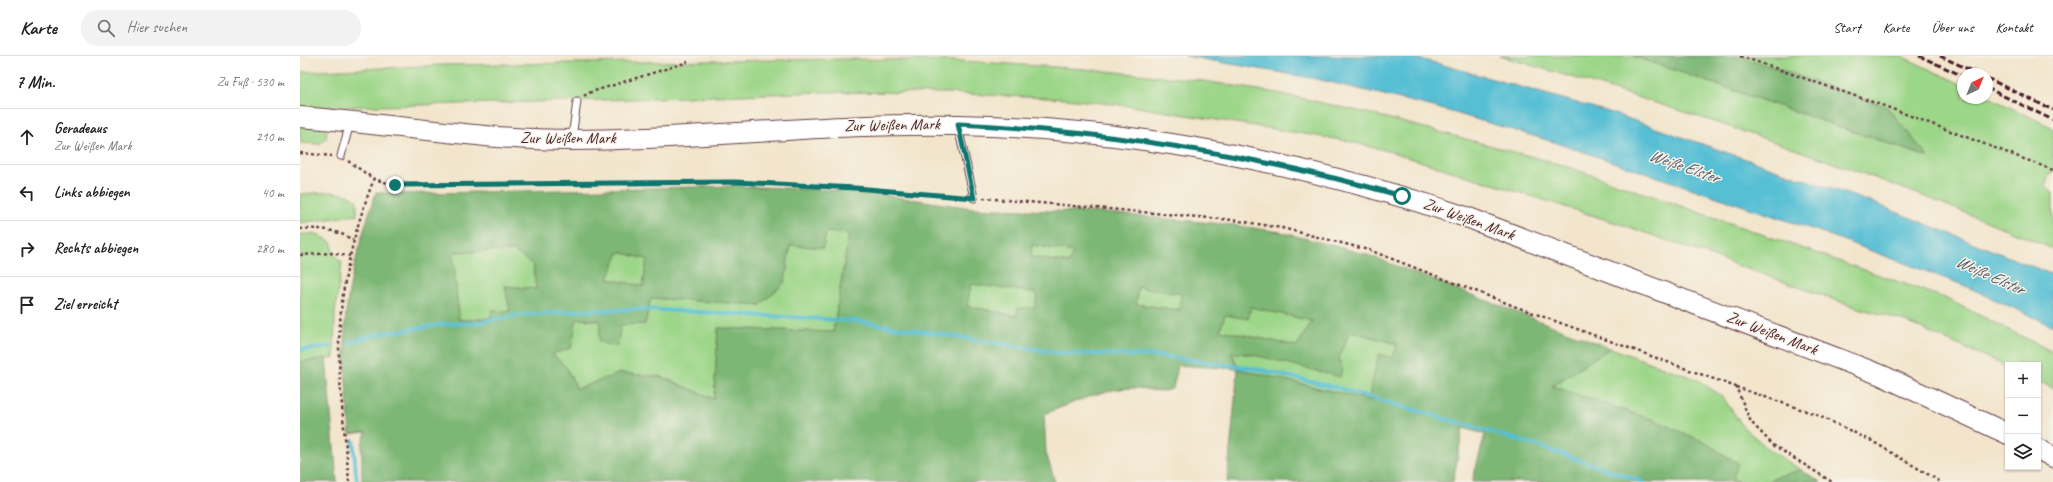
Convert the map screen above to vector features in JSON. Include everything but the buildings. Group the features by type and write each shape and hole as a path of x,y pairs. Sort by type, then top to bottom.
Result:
{"main road":[{"name":"Zur Weißen Mark","path":"300,117 496,137 572,140 648,138 822,127 958,124 1080,132 1210,150 1340,178 1470,218 1881,375 2005,433"},
{"path":"2041,451 2053,457"}],"lane":[{"path":"572,140 577,101"},
{"path":"342,156 350,122"},
{"path":"958,124 974,198"}],"path":[{"path":"1740,56 1887,107 2053,170"},
{"path":"577,101 588,93 688,62"},
{"path":"300,153 342,156 374,179 395,185 735,182 855,188 1233,220 1289,230 1369,250 1514,306 1814,414 1872,441 1941,482"},
{"path":"349,482 339,358 341,311 353,240 374,179"},
{"path":"300,229 324,228 340,232 353,240"},
{"path":"300,255 333,252 350,256"},
{"path":"1736,387 1751,422 1773,445 1832,482"}],"green space":[{"path":"1500,56 1633,56 1927,157 1887,107 1740,56 1901,56 1957,82 1957,104 1993,104 1993,99 2053,128 2053,173 2049,175 2045,185 2053,193 2053,249 1986,221 1849,168 1710,120"},
{"path":"1633,56 1740,56 1887,107 1928,157"},
{"path":"847,59 962,61 1085,69 1197,80 1277,93 1372,114 1563,165 1945,298 2053,352 2053,388 2041,382 2041,362 2005,362 2005,366 1899,319 1858,308 1626,226 1388,151 1348,141 1130,106 1066,99 948,93 823,92 577,101 300,108 300,72 443,65"},
{"path":"300,125 322,128 327,131 326,138 320,144 300,143"},
{"path":"735,186 854,191 972,208 1107,213 1233,225 1281,232 1368,255 1610,348 1552,386 1654,420 1702,441 1738,463 1733,479 1739,482 1472,482 1485,434 1463,428 1453,482 1227,482 1238,369 1178,365 1173,388 1169,390 1160,391 1125,388 1113,390 1090,396 1044,414 1046,453 1055,482 362,482 362,444 366,432 350,434 346,389 346,312 358,251 376,192 393,194","holes":["826,232 849,234 833,332 718,328 714,399 662,377 620,373 577,389 566,367 552,354 571,348 577,319 600,320 599,342 617,347 621,325 645,324 651,298 760,305 785,282 790,245 823,248","1032,245 1073,252 1069,263 1031,257","514,251 533,265 536,289 505,286 510,311 492,310 491,318 459,320 453,252","619,252 647,259 643,286 608,279","971,284 1037,293 1035,308 1018,308 1016,316 967,306","1138,287 1181,294 1179,310 1136,304","1251,307 1312,322 1297,346 1220,330 1225,315 1248,319","1350,331 1397,344 1393,358 1379,354 1370,390 1373,401 1238,369 1232,353 1251,354 1340,377 1342,369 1339,358"]},
{"path":"330,192 348,195 357,200 357,215 300,223 300,194"},
{"path":"826,232 849,234 833,332 718,328 714,399 662,377 620,373 577,389 566,367 552,354 571,348 576,319 628,324 645,324 650,298 760,305 785,282 790,245 823,248"},
{"path":"300,234 318,234 332,243 333,253 342,263 335,312 334,358 300,362"},
{"path":"1032,245 1074,252 1069,263 1031,257"},
{"path":"514,251 533,265 536,289 505,286 510,311 492,310 491,318 459,320 453,252"},
{"path":"619,252 647,259 643,286 608,279"},
{"path":"971,283 1038,293 1035,308 1016,316 967,306"},
{"path":"1138,287 1182,294 1179,310 1136,304"},
{"path":"1251,307 1312,321 1297,346 1220,330 1225,315"},
{"path":"1350,331 1397,344 1393,358 1379,355 1374,401 1238,369 1232,352 1342,369 1339,358"},
{"path":"1610,348 1696,379 1722,396 1744,428 1771,451 1801,470 1772,478 1770,482 1739,482 1552,386"},
{"path":"326,358 337,482 300,482 300,362"},
{"path":"1801,470 1821,482 1770,482 1772,478"}],"water":[{"name":"Weiße Elster","path":"1185,56 1407,56 1612,113 1876,204 2051,274 2053,275 2053,326 1963,285 1818,231 1554,142 1434,107 1317,79"}],"waterway":[{"path":"349,343 373,335 445,324 476,323 513,316 579,311 644,309 856,321 1059,353 1160,356 1257,369 1338,388 1532,444 1643,482"},
{"path":"300,350 330,347"},
{"path":"353,440 357,482"}],"railway":[{"path":"1919,56 1957,73"},
{"path":"1940,56 1966,68"},
{"path":"1993,81 2053,110"},
{"path":"1993,91 2053,120"}],"route":[{"path":"395,185 735,182 855,188 974,198 963,154 958,124 1080,132 1210,150 1340,178 1402,196"}]}
